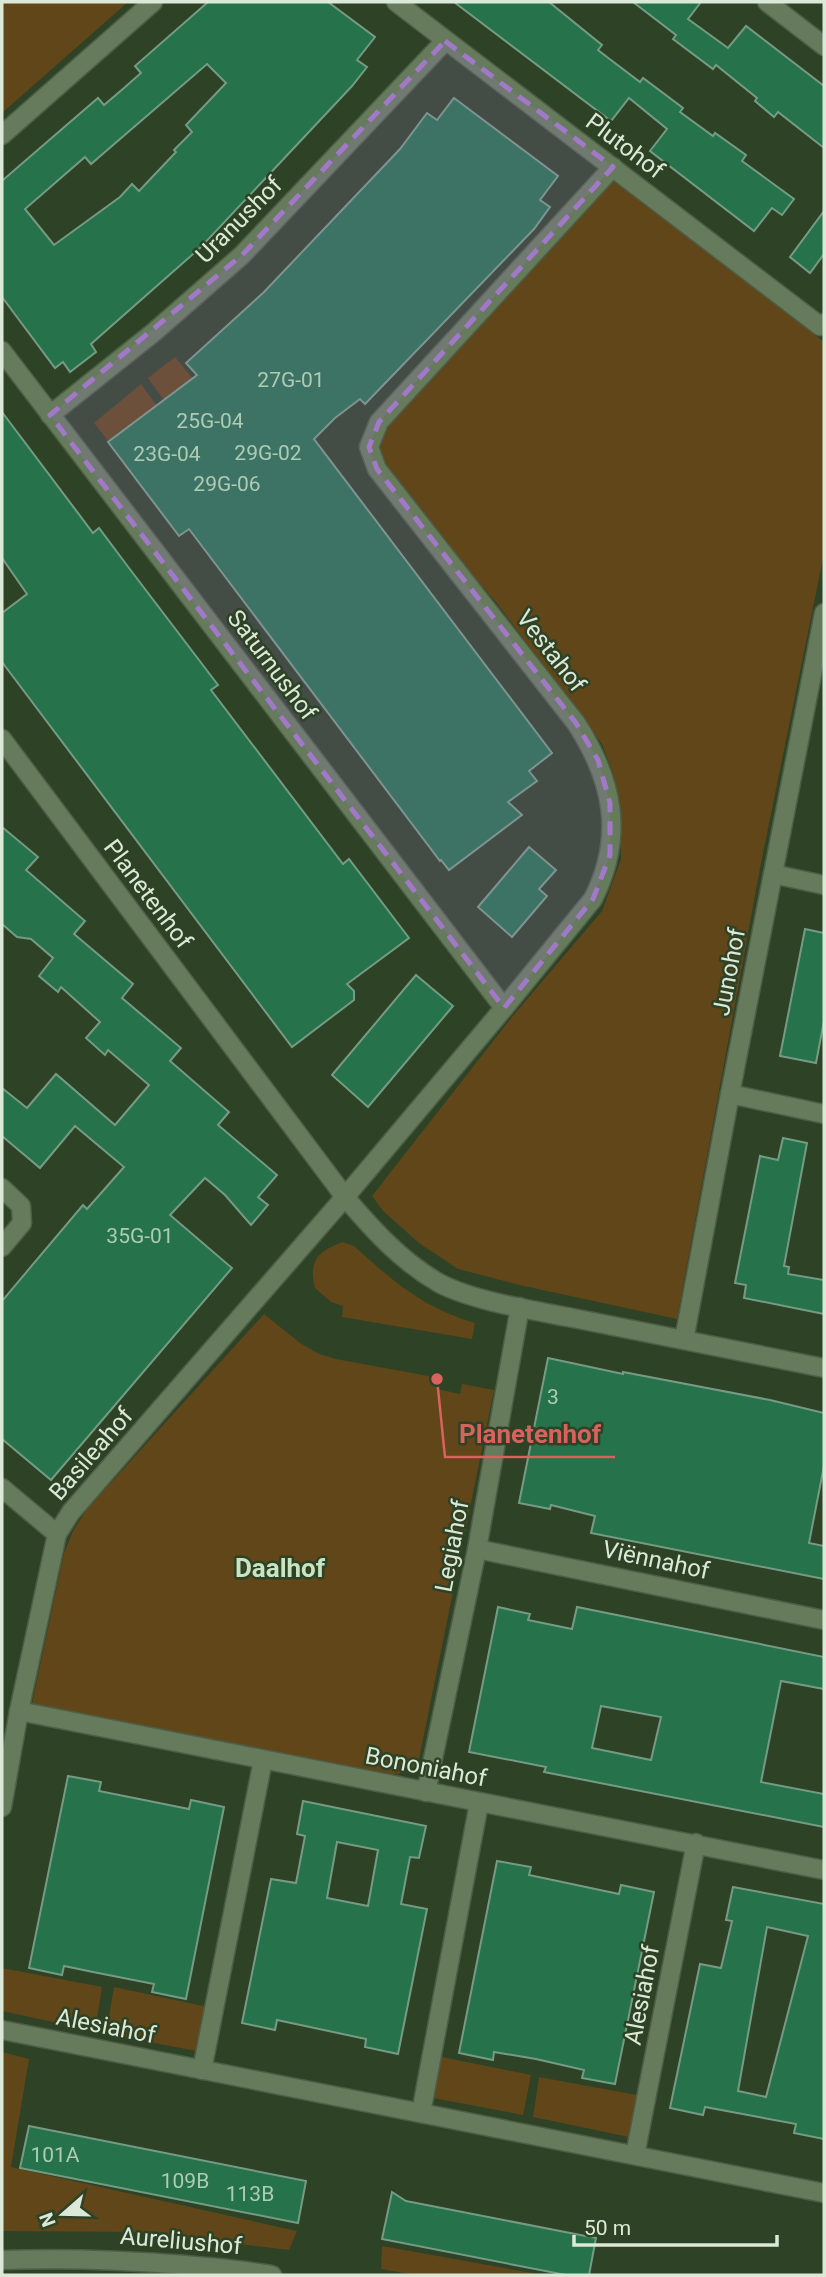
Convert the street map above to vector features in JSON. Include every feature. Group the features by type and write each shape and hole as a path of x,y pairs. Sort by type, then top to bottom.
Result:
{"street":[{"path":"2,135 153,2"},
{"name":"Plutohof","path":"396,2 823,327"},
{"path":"767,2 824,46"},
{"name":"Uranushof","path":"50,415 154,332 242,255 445,41"},
{"name":"Vestahof","path":"345,1197 593,899 607,867 612,841 610,803 598,760 576,723 377,469 369,447 379,422 613,167"},
{"name":"Saturnushof","path":"2,351 504,1008"},
{"name":"Junohof","path":"684,1340 773,874 821,645 824,614"},
{"name":"Planetenhof","path":"2,740 345,1197 391,1248 438,1282 461,1292 520,1307 824,1368"},
{"path":"773,874 824,884"},
{"path":"730,1094 824,1114"},
{"path":"2,1188 21,1206 22,1223 2,1247"},
{"name":"Basileahof","path":"2,1807 19,1711 57,1534 71,1512 345,1197"},
{"name":"Legiahof","path":"426,1792 477,1549 520,1307"},
{"path":"2,1488 57,1534"},
{"name":"Viënnahof","path":"477,1549 824,1620"},
{"name":"Bononiahof","path":"19,1711 824,1870"},
{"path":"202,2070 263,1759"},
{"path":"421,2113 480,1803"},
{"name":"Alesiahof","path":"635,2155 696,1843"},
{"name":"Alesiahof","path":"2,2030 824,2193"},
{"name":"Aureliushof","path":"2,2260 113,2259 214,2267 272,2275"}],"highlighted area":[{"path":"445,41 613,167 379,422 369,447 377,469 576,723 598,760 610,803 610,855 593,899 504,1008 159,557 50,415 242,255"}],"shaded area":[{"path":"2,2 128,2 2,113"},
{"path":"612,174 824,342 824,554 761,863 677,1319 458,1269 419,1243 383,1211 372,1196 512,1017 602,911 621,859 620,806 613,773 602,744 496,602 381,472 372,451 381,427"},
{"path":"175,357 193,379 164,400 148,378"},
{"path":"141,384 157,406 109,442 94,423"},
{"path":"343,1242 354,1246 396,1282 424,1301 475,1323 472,1339 342,1317 343,1306 331,1302 315,1288 313,1271 321,1253"},
{"path":"264,1314 300,1343 319,1354 439,1378 437,1389 460,1394 462,1384 494,1390 418,1764 406,1773 392,1774 31,1708 64,1553 73,1531 87,1509"},
{"path":"2,1968 102,1987 95,2031 2,2011"},
{"path":"114,1987 208,2007 202,2052 106,2034"},
{"path":"2,2052 29,2059 11,2167 297,2231 289,2250 137,2232 2,2231"},
{"path":"432,2055 531,2075 523,2115 428,2097"},
{"path":"539,2077 637,2095 629,2137 533,2117"},
{"path":"382,2246 543,2275 415,2275 381,2269"}],"building":[{"path":"208,2 328,2 375,37 357,60 367,67 352,86 201,247 91,344 96,352 70,372 63,362 55,368 2,297 2,178 3,180 98,98 104,105 141,73 135,66","holes":["207,64 226,83 186,125 192,132 139,191 132,184 120,197 54,245 25,209 85,157 91,164"]},
{"path":"454,2 549,2 602,45 598,50 640,82 643,78 683,108 680,112 713,136 715,133 746,155 742,161 794,199 782,215 772,208 754,231 650,151 667,129 629,98 611,121"},
{"path":"633,2 701,2 688,19 728,48 746,26 824,86 824,148 778,112 774,117 755,101 757,98 716,65 713,69 673,39 676,35"},
{"path":"454,98 558,176 540,200 550,207 534,229 365,404 360,399 314,439 552,753 529,771 537,781 508,802 522,815 449,870 189,529 179,536 108,442 197,375 186,363 264,292 400,149 427,113 437,120"},
{"path":"824,211 824,254 810,273 790,257"},
{"path":"2,412 93,533 99,528 218,685 211,690 343,864 349,859 409,938 347,984 354,991 354,1000 292,1047 2,662 2,613 27,594 2,558"},
{"path":"2,827 38,857 26,870 85,921 74,934 133,984 122,998 181,1048 170,1061 229,1112 218,1125 277,1175 258,1197 268,1205 251,1225 225,1195 205,1178 170,1215 232,1268 51,1480 2,1439 2,1301 83,1205 87,1209 124,1167 75,1126 40,1168 2,1136 2,1088 27,1108 56,1074 115,1125 149,1085 108,1050 105,1055 86,1038 100,1022 61,987 58,992 39,976 53,958 31,939 17,937 2,924"},
{"path":"529,847 556,870 539,889 547,896 512,937 478,907"},
{"path":"805,929 824,933 824,1021 816,1063 780,1056"},
{"path":"416,975 453,1006 368,1107 332,1075"},
{"path":"783,1138 807,1143 784,1266 789,1267 788,1274 824,1280 824,1314 744,1298 746,1285 735,1283 760,1156 778,1160"},
{"path":"548,1358 770,1400 824,1413 824,1466 809,1543 824,1546 824,1579 591,1533 595,1516 551,1505 550,1509 519,1503"},
{"path":"498,1607 530,1614 528,1620 572,1629 577,1607 824,1657 824,1689 781,1681 761,1782 824,1794 824,1827 544,1772 546,1767 469,1752","holes":["601,1706 661,1717 651,1760 592,1748"]},
{"path":"68,1776 101,1782 99,1791 189,1809 191,1800 224,1807 186,1999 152,1992 154,1984 64,1966 62,1975 29,1968"},
{"path":"303,1801 426,1826 419,1858 410,1857 401,1904 427,1909 398,2054 365,2047 366,2039 277,2020 275,2030 242,2023 271,1879 296,1883 305,1836 297,1834","holes":["337,1842 378,1850 368,1906 327,1898"]},
{"path":"497,1861 531,1867 529,1875 619,1894 621,1885 654,1892 615,2084 582,2078 584,2070 536,2059 494,2052 493,2060 459,2053"},
{"path":"733,1887 824,1904 824,2139 794,2133 796,2124 705,2107 703,2115 670,2108 700,1964 721,1968 732,1921 726,1920","holes":["767,1927 808,1936 766,2097 738,2091"]},
{"path":"29,2126 306,2181 298,2223 20,2168"},
{"path":"392,2192 406,2201 596,2238 589,2275 566,2275 382,2239"}],"place":[{"name":"Planetenhof","path":"437,1379"}],"district":[{"name":"Daalhof","path":"280,1568"}]}
